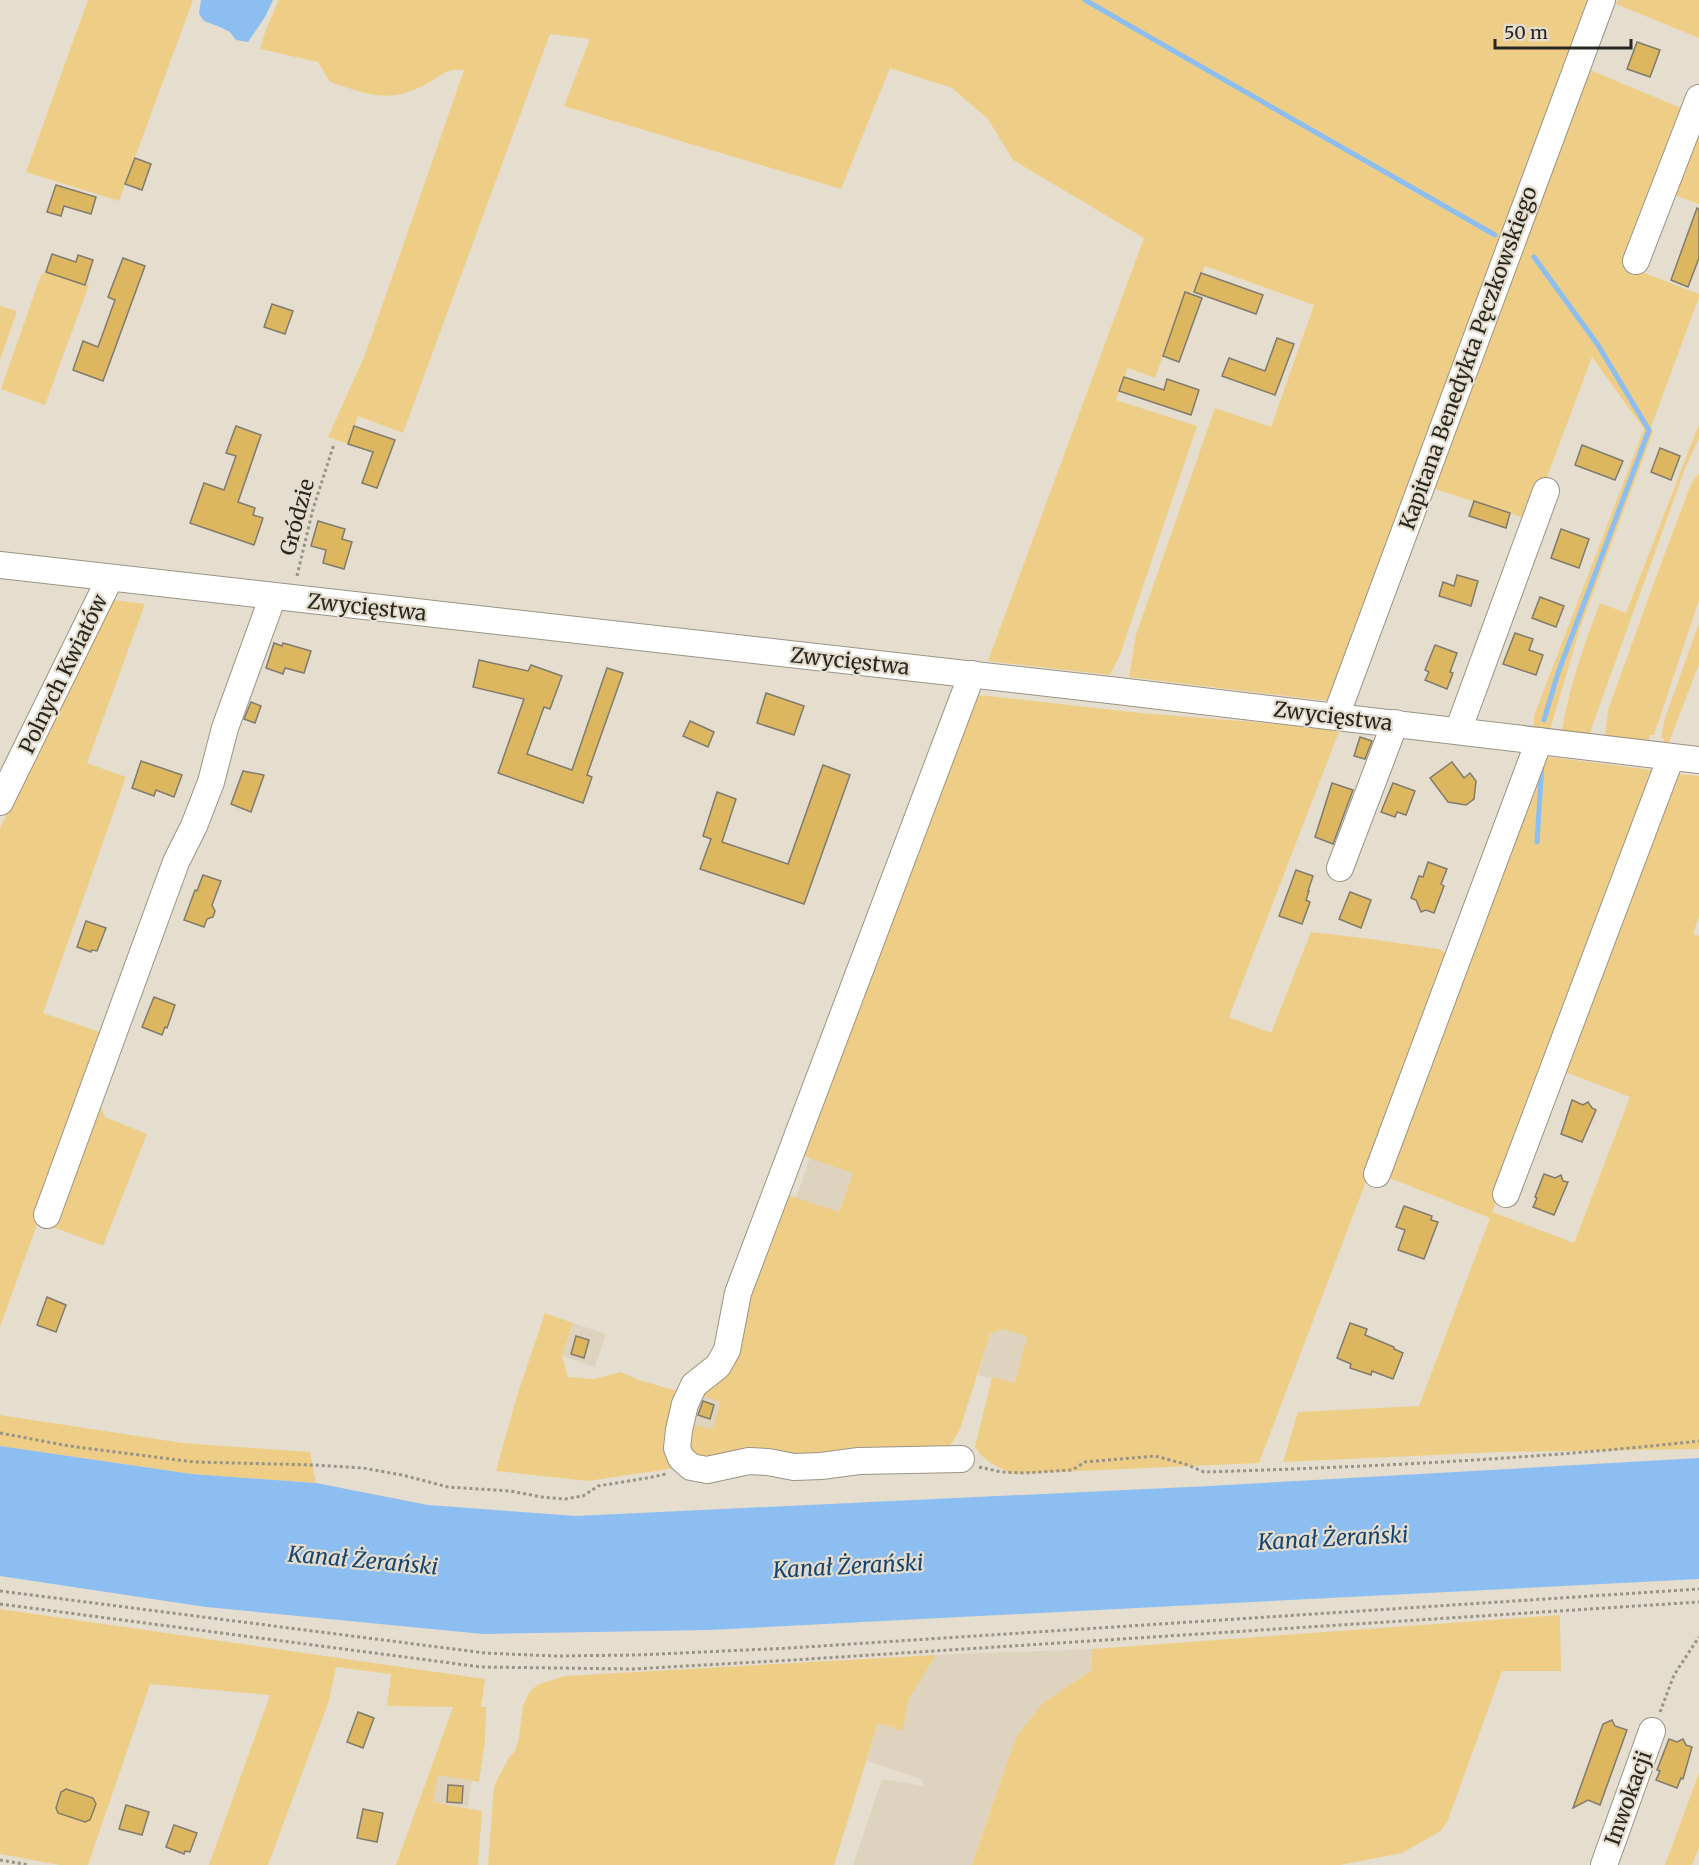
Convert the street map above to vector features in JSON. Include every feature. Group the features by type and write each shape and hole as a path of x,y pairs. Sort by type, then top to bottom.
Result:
{"street":[{"name":"Kapitana Benedykta Pęczkowskiego","path":"1336,716 1602,0"},
{"path":"1636,261 1699,98"},
{"path":"1458,731 1546,491"},
{"name":"Zwycięstwa","path":"0,565 972,674 1699,760"},
{"name":"Polnych Kwiatów","path":"0,802 110,578"},
{"path":"47,1215 176,862 194,826 211,782 225,728 282,597"},
{"path":"961,1459 859,1461 795,1467 749,1461 706,1470 691,1467 681,1458 677,1448 678,1430 685,1404 694,1385 718,1366 727,1350 738,1293 972,674"},
{"path":"1340,868 1395,723"},
{"path":"1377,1174 1539,741"},
{"path":"1506,1194 1671,757"},
{"name":"Inwokacji","path":"1604,1865 1653,1731"}],"path":[{"name":"Gródzie","path":"282,597 334,444"},
{"path":"0,1433 69,1446 194,1462 363,1468 448,1487 510,1491 565,1499 583,1496 598,1486 647,1478 691,1467"},
{"path":"961,1459 974,1466 1001,1472 1024,1473 1072,1470 1085,1462 1155,1456 1185,1464 1203,1472 1343,1468 1699,1441"},
{"path":"0,1591 485,1653 568,1656 802,1647 1699,1589"},
{"path":"0,1604 481,1666 633,1669 1699,1602"},
{"path":"1653,1731 1674,1675 1699,1637"},
{"path":"0,1860 29,1865"}],"shaded area":[{"path":"88,0 193,0 119,201 26,172"},
{"path":"279,0 1590,0 1329,701 1129,677 1136,635 1215,408 1271,427 1314,305 1205,266 1194,292 1185,293 1155,378 1128,368 1116,400 1197,426 1120,655 1110,675 988,661 1144,238 1013,160 988,119 952,88 890,68 841,189 564,106 590,39 550,34 403,433 358,416 348,444 328,437 365,355 464,70 449,71 416,89 391,96 369,94 330,82 318,62 260,49"},
{"path":"1618,0 1699,0 1699,38 1616,4"},
{"path":"1590,70 1686,110 1626,266 1699,294 1699,297 1651,427 1653,432 1579,631 1550,730 1534,727 1534,716 1644,429 1592,357 1531,520 1429,487 1520,257"},
{"path":"1699,116 1699,204 1669,193"},
{"path":"46,272 89,285 45,405 1,389 41,275"},
{"path":"0,306 17,311 0,360"},
{"path":"1699,424 1699,438 1686,466 1589,735 1562,731 1578,666 1600,603 1626,613"},
{"path":"1699,473 1699,600 1654,735 1650,735 1648,742 1605,737 1608,710 1691,484"},
{"path":"113,600 145,604 87,763 126,777 43,1013 106,1034 0,1327 0,828"},
{"path":"1699,623 1699,664 1668,745 1663,744 1664,739 1661,737 1665,718"},
{"path":"979,695 1141,713 1340,729 1229,1017 1271,1033 1311,932 1438,949 1452,955 1259,1463 1013,1474 997,1466 983,1457 975,1447 992,1377 1015,1383 1027,1336 1003,1329 990,1334 960,1429 946,1449 870,1447 839,1458 690,1460 686,1423 712,1429 721,1402 697,1394 785,1194 839,1212 853,1173 801,1155"},
{"path":"1543,756 1659,771 1573,1004 1492,1212 1574,1243 1630,1097 1563,1071 1678,774 1699,776 1699,916 1693,934 1699,936 1699,1449 1500,1452 1283,1462 1298,1412 1419,1406 1490,1218 1387,1177"},
{"path":"100,1105 105,1117 147,1134 103,1246 53,1227"},
{"path":"810,1158 853,1173 838,1213 796,1198"},
{"path":"545,1313 573,1323 562,1356 568,1377 594,1379 621,1372 639,1380 684,1393 683,1467 588,1481 496,1471 517,1396"},
{"path":"573,1323 606,1334 595,1367 562,1356"},
{"path":"1003,1329 1027,1335 1015,1383 978,1375 990,1334"},
{"path":"697,1394 722,1402 712,1429 686,1423"},
{"path":"0,1415 183,1443 310,1452 316,1483 192,1474 0,1446"},
{"path":"0,1609 485,1679 481,1707 486,1707 485,1740 479,1782 438,1775 433,1802 482,1811 478,1865 396,1865 453,1707 387,1706 391,1674 336,1667 329,1701 268,1865 209,1865 270,1695 150,1684 88,1865 60,1865 0,1854"},
{"path":"1560,1615 1561,1671 1502,1671 1448,1820 1441,1831 1402,1853 1340,1865 972,1865 1017,1736 1044,1702 1091,1671 1092,1649"},
{"path":"1092,1649 1091,1671 1081,1679 1005,1768 972,1865 853,1865 882,1779 924,1786 921,1779 867,1761 878,1723 903,1731 909,1699 936,1655"},
{"path":"936,1655 909,1699 903,1731 878,1723 834,1865 488,1865 494,1786 508,1759 515,1751 523,1706 530,1691 539,1684 565,1676"},
{"path":"1699,1773 1699,1847 1692,1865 1665,1865"},
{"path":"438,1775 472,1780 468,1807 433,1802"}],"water":[{"path":"201,0 273,0 265,17 248,42 236,40 230,32 204,21 199,14"},
{"name":"Kanał Żerański","path":"0,1446 192,1474 316,1483 428,1505 576,1516 1210,1486 1699,1458 1699,1579 709,1630 483,1634 206,1607 0,1576"}],"building":[{"path":"1637,42 1660,50 1650,77 1627,69"},
{"path":"135,158 151,164 142,190 125,184"},
{"path":"56,185 96,197 91,214 64,206 61,216 47,212"},
{"path":"1697,208 1699,209 1699,258 1688,287 1671,280"},
{"path":"52,254 76,262 78,255 93,260 85,285 46,272"},
{"path":"123,258 145,266 103,381 73,370 83,341 98,347 115,300 108,297"},
{"path":"1201,273 1263,295 1256,314 1194,292"},
{"path":"1185,292 1202,298 1179,362 1163,356"},
{"path":"272,304 293,311 285,334 264,327"},
{"path":"1277,338 1294,344 1275,395 1222,376 1229,358 1265,371"},
{"path":"1124,377 1164,390 1167,379 1199,390 1191,415 1119,391"},
{"path":"236,426 261,435 238,502 255,508 253,515 263,518 254,545 190,523 204,483 224,490 236,456 226,453"},
{"path":"354,426 395,440 377,488 362,483 373,452 348,444"},
{"path":"1582,445 1623,461 1615,480 1575,465"},
{"path":"1660,448 1680,456 1671,480 1651,472"},
{"path":"1474,501 1510,513 1506,528 1469,516"},
{"path":"318,521 345,529 342,539 352,542 344,569 323,563 326,550 311,546"},
{"path":"1561,529 1589,539 1579,568 1551,558"},
{"path":"1457,575 1478,581 1471,606 1439,596 1443,582 1454,586"},
{"path":"1540,597 1564,606 1556,627 1532,618"},
{"path":"1515,633 1533,639 1529,650 1543,655 1536,675 1503,664"},
{"path":"274,643 282,646 283,643 311,651 304,673 285,668 283,674 266,668"},
{"path":"1435,645 1457,653 1447,689 1425,680 1429,672 1425,670"},
{"path":"479,660 528,671 531,665 562,676 550,709 544,707 527,754 572,770 607,668 623,673 587,775 592,777 583,803 498,773 524,699 473,687"},
{"path":"766,693 804,706 794,735 757,723"},
{"path":"251,702 261,706 255,723 244,719"},
{"path":"690,721 714,732 708,747 683,736"},
{"path":"1360,737 1372,741 1365,759 1354,756"},
{"path":"141,761 182,775 174,797 156,790 154,796 132,788"},
{"path":"1452,762 1464,778 1470,773 1476,781 1474,799 1466,805 1448,802 1430,778"},
{"path":"823,765 850,775 804,904 700,869 711,839 703,836 717,792 736,799 722,842 788,864"},
{"path":"243,771 264,775 251,812 231,804"},
{"path":"1332,783 1353,790 1333,844 1315,837"},
{"path":"1393,783 1415,791 1406,815 1397,812 1395,817 1381,812"},
{"path":"1428,862 1447,869 1441,884 1444,886 1434,913 1426,910 1421,912 1416,900 1411,898 1419,876 1423,877"},
{"path":"1296,870 1313,876 1306,900 1310,902 1302,924 1279,916"},
{"path":"203,875 221,881 212,905 215,911 213,917 207,919 204,927 184,920"},
{"path":"1350,892 1371,900 1361,928 1339,919"},
{"path":"86,921 106,928 97,951 92,950 91,952 77,947"},
{"path":"154,997 175,1005 167,1028 165,1027 162,1035 142,1027"},
{"path":"1572,1100 1583,1105 1588,1102 1596,1110 1582,1142 1561,1134"},
{"path":"1544,1174 1555,1178 1561,1175 1563,1181 1568,1182 1554,1215 1533,1207"},
{"path":"1404,1206 1432,1216 1431,1220 1438,1222 1424,1259 1398,1250 1405,1230 1396,1227"},
{"path":"47,1297 66,1305 56,1332 37,1325"},
{"path":"1350,1323 1367,1329 1365,1335 1403,1353 1393,1379 1372,1371 1371,1375 1350,1368 1351,1364 1337,1358"},
{"path":"576,1336 589,1340 584,1358 571,1354"},
{"path":"703,1401 714,1405 710,1419 698,1415"},
{"path":"358,1712 374,1718 363,1748 347,1742"},
{"path":"1612,1720 1615,1726 1627,1730 1600,1805 1588,1800 1573,1808 1603,1724"},
{"path":"1669,1739 1677,1742 1683,1739 1686,1745 1692,1747 1683,1779 1681,1778 1677,1788 1656,1780 1660,1771 1657,1770"},
{"path":"448,1785 463,1786 462,1803 447,1802"},
{"path":"66,1789 93,1798 96,1804 90,1820 85,1822 58,1813 56,1808 61,1792"},
{"path":"126,1805 149,1812 142,1835 119,1829"},
{"path":"363,1809 383,1813 377,1842 357,1838"},
{"path":"174,1825 197,1833 190,1852 185,1851 184,1854 166,1847"}],"waterway":[{"path":"1085,0 1495,235"},
{"path":"1534,257 1598,345 1649,430 1558,673 1544,720"},
{"path":"1537,842 1542,763"}]}
